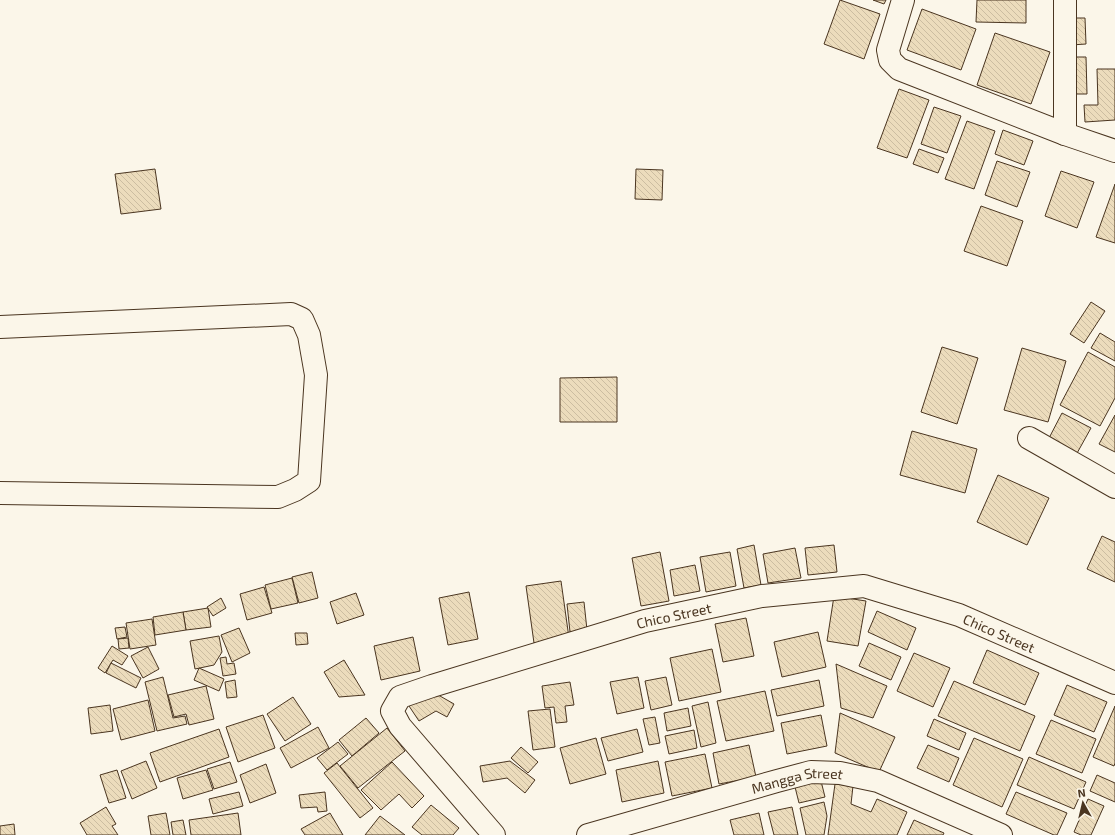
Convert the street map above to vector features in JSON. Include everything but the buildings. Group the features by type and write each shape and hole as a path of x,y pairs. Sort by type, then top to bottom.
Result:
{"street":[{"path":"903,0 888,50 890,60 899,69 1065,134 1115,151"},
{"path":"1065,0 1065,134"},
{"path":"0,327 291,314 302,319 309,335 316,375 309,481 295,490 278,497 0,493"},
{"path":"1029,438 1115,487"},
{"name":"Chico Street","path":"494,835 400,726 392,711 400,697 645,621 762,596 864,586 959,615 1115,683"},
{"name":"Mangga Street","path":"588,835 811,772 840,773 878,781 1001,835"}]}
